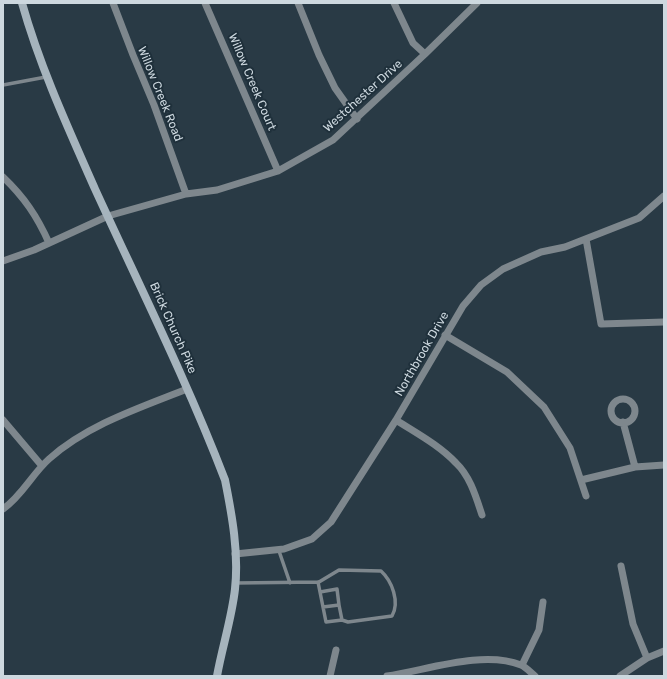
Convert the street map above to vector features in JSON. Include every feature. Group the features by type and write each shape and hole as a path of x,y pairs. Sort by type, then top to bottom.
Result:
{"main road":[{"name":"Brick Church Pike","path":"22,3 46,77 187,389 226,480 235,554 235,583 216,676"}],"street":[{"name":"Willow Creek Road","path":"113,3 154,105 186,194"},
{"name":"Willow Creek Court","path":"205,3 278,170"},
{"path":"298,3 319,55 335,88 358,119"},
{"path":"394,3 413,42 426,54"},
{"name":"Westchester Drive","path":"3,261 49,243 108,216 186,194 217,190 278,170 334,140 426,54 477,3"},
{"path":"3,176 20,193 34,214 49,243"},
{"name":"Northbrook Drive","path":"235,554 279,551 312,540 331,522 396,420 463,306 482,285 504,269 541,252 566,247 639,218 664,196"},
{"path":"586,239 601,324 664,322"},
{"path":"446,334 507,372 544,407 570,448 586,496"},
{"path":"3,509 11,503 42,466 74,439 100,426 187,389"},
{"path":"3,420 42,466"},
{"path":"396,420 434,445 457,463 473,489 482,515"},
{"path":"623,422 634,467"},
{"path":"581,480 634,467 664,465"},
{"path":"621,566 633,624 647,658"},
{"path":"522,665 539,630 543,602"},
{"path":"333,676 336,650"},
{"path":"620,676 647,658 664,651"},
{"path":"387,676 404,675 476,660 503,661 522,665 535,676"}],"lane":[{"path":"3,85 46,77"},
{"path":"279,551 290,583"},
{"path":"235,583 318,582 328,575 345,570 381,571 388,578 393,590 396,609 392,616 348,622 342,620 326,622 318,582"},
{"path":"320,592 337,589 342,620"},
{"path":"323,607 339,604"}]}
